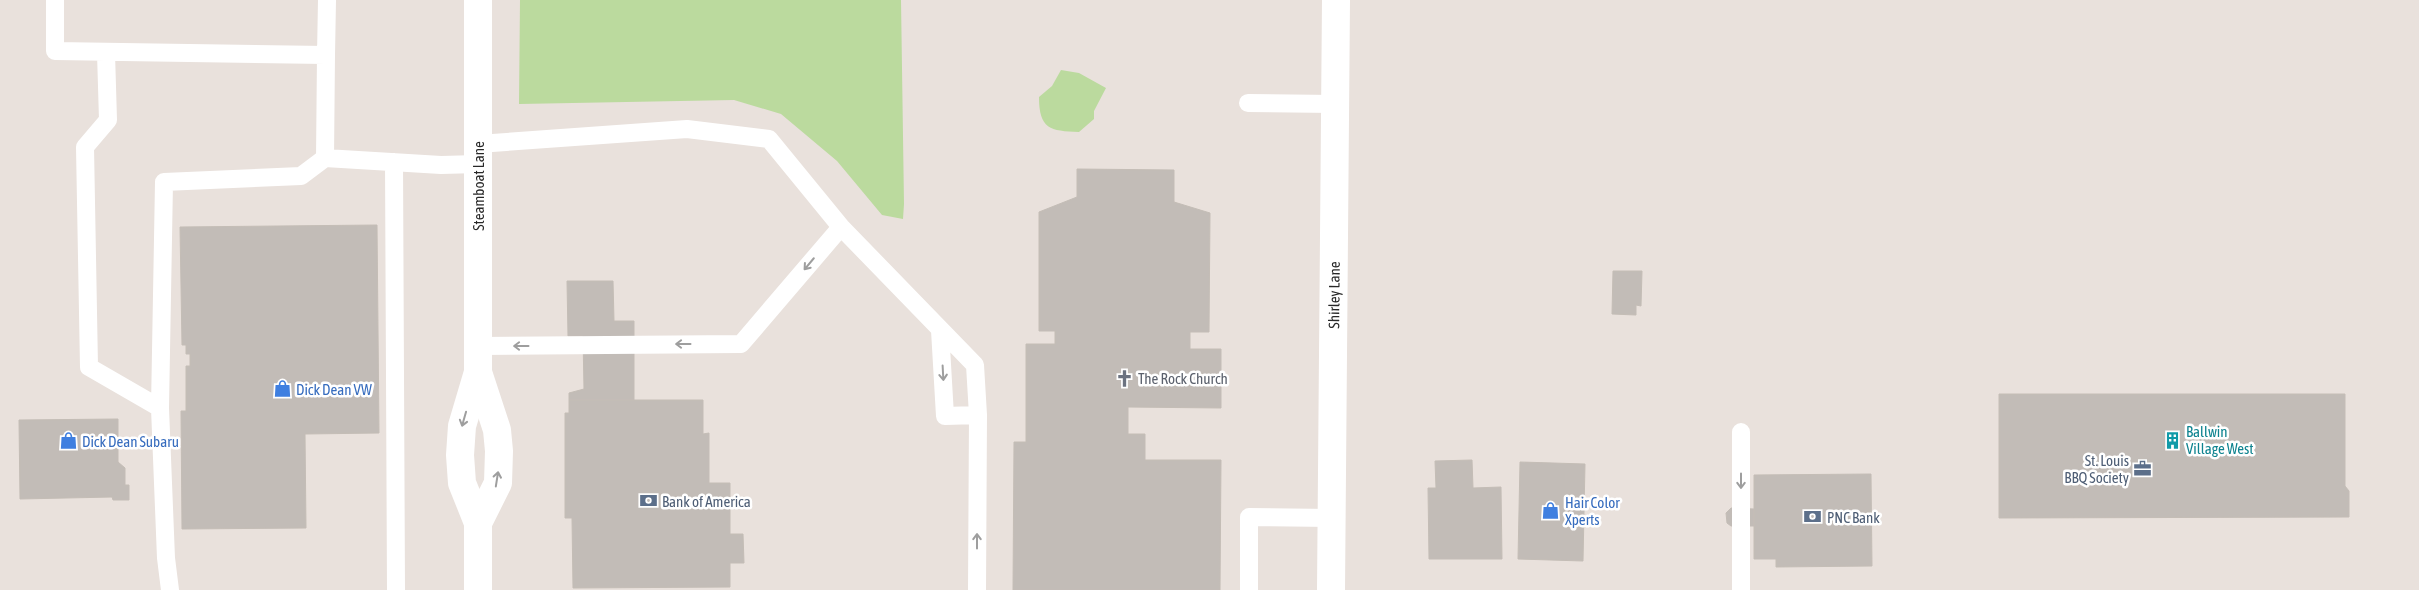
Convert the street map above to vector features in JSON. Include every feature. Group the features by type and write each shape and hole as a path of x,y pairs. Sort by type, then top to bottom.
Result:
{"street":[{"name":"Steamboat Lane","path":"478,0 478,372 462,426 460,454 462,483 478,523 478,590"},
{"name":"Shirley Lane","path":"1331,590 1336,0"},
{"name":"Steamboat Lane","path":"478,372 497,430 499,451 498,483 478,523"}],"lane":[{"path":"55,0 55,51 326,55"},
{"path":"324,158 327,0"},
{"path":"106,53 108,120 85,147 89,366 160,408"},
{"path":"1248,103 1335,104"},
{"path":"170,590 166,558 160,408 164,182 301,176 324,158 441,165 478,154 687,128 768,139 841,227 975,365 978,420 977,590"},
{"path":"394,162 396,590"},
{"path":"479,346 741,344 841,227"},
{"path":"940,330 945,416 978,420"},
{"path":"1741,432 1741,590"},
{"path":"1248,590 1249,517 1332,518"}],"green space":[{"path":"520,0 901,0 903,219 882,215 837,161 781,114 734,100 519,104"},
{"path":"1061,70 1079,73 1106,88 1094,111 1094,119 1079,132 1054,129 1044,122 1041,116 1039,97 1052,86"}],"building":[{"name":"The Rock Church","path":"1077,169 1174,170 1174,202 1210,213 1209,332 1190,332 1190,349 1221,349 1221,408 1128,407 1128,434 1145,434 1145,460 1221,460 1220,590 1013,590 1014,442 1026,442 1026,344 1055,344 1055,331 1039,331 1039,212 1077,197"},
{"name":"Dick Dean VW","path":"377,225 379,433 305,434 306,528 182,529 181,411 186,411 186,366 190,366 190,354 186,354 186,345 182,345 180,227"},
{"path":"1613,271 1642,271 1641,306 1636,305 1636,315 1612,314"},
{"path":"567,281 613,281 614,321 634,321 634,400 569,400 569,393 584,389 583,336 568,336"},
{"name":"Ballwin Village West","path":"1999,394 2345,394 2345,486 2349,491 2349,517 1999,518"},
{"name":"Bank of America","path":"569,400 703,400 703,434 709,433 709,483 730,483 730,534 743,534 744,563 730,563 730,587 573,588 572,518 565,518 565,413 569,413"},
{"name":"Dick Dean Subaru","path":"118,419 118,462 125,468 125,485 129,485 129,500 113,500 112,497 20,499 19,420"},
{"path":"1472,460 1473,488 1501,487 1502,559 1429,559 1428,488 1436,488 1435,461"},
{"name":"Hair Color Xperts","path":"1520,462 1585,464 1583,561 1518,559"},
{"name":"PNC Bank","path":"1871,474 1872,566 1776,567 1776,559 1754,559 1754,475"},
{"path":"1731,508 1754,509 1754,526 1731,526 1727,523 1726,513"}],"place":[{"name":"The Rock Church","path":"1124,378"},
{"name":"Dick Dean VW","path":"282,389"},
{"name":"Ballwin Village West","path":"2172,440"},
{"name":"Dick Dean Subaru","path":"68,441"},
{"name":"St. Louis BBQ Society","path":"2143,469"},
{"name":"Bank of America","path":"648,501"},
{"name":"Hair Color Xperts","path":"1551,511"},
{"name":"PNC Bank","path":"1813,517"}]}
